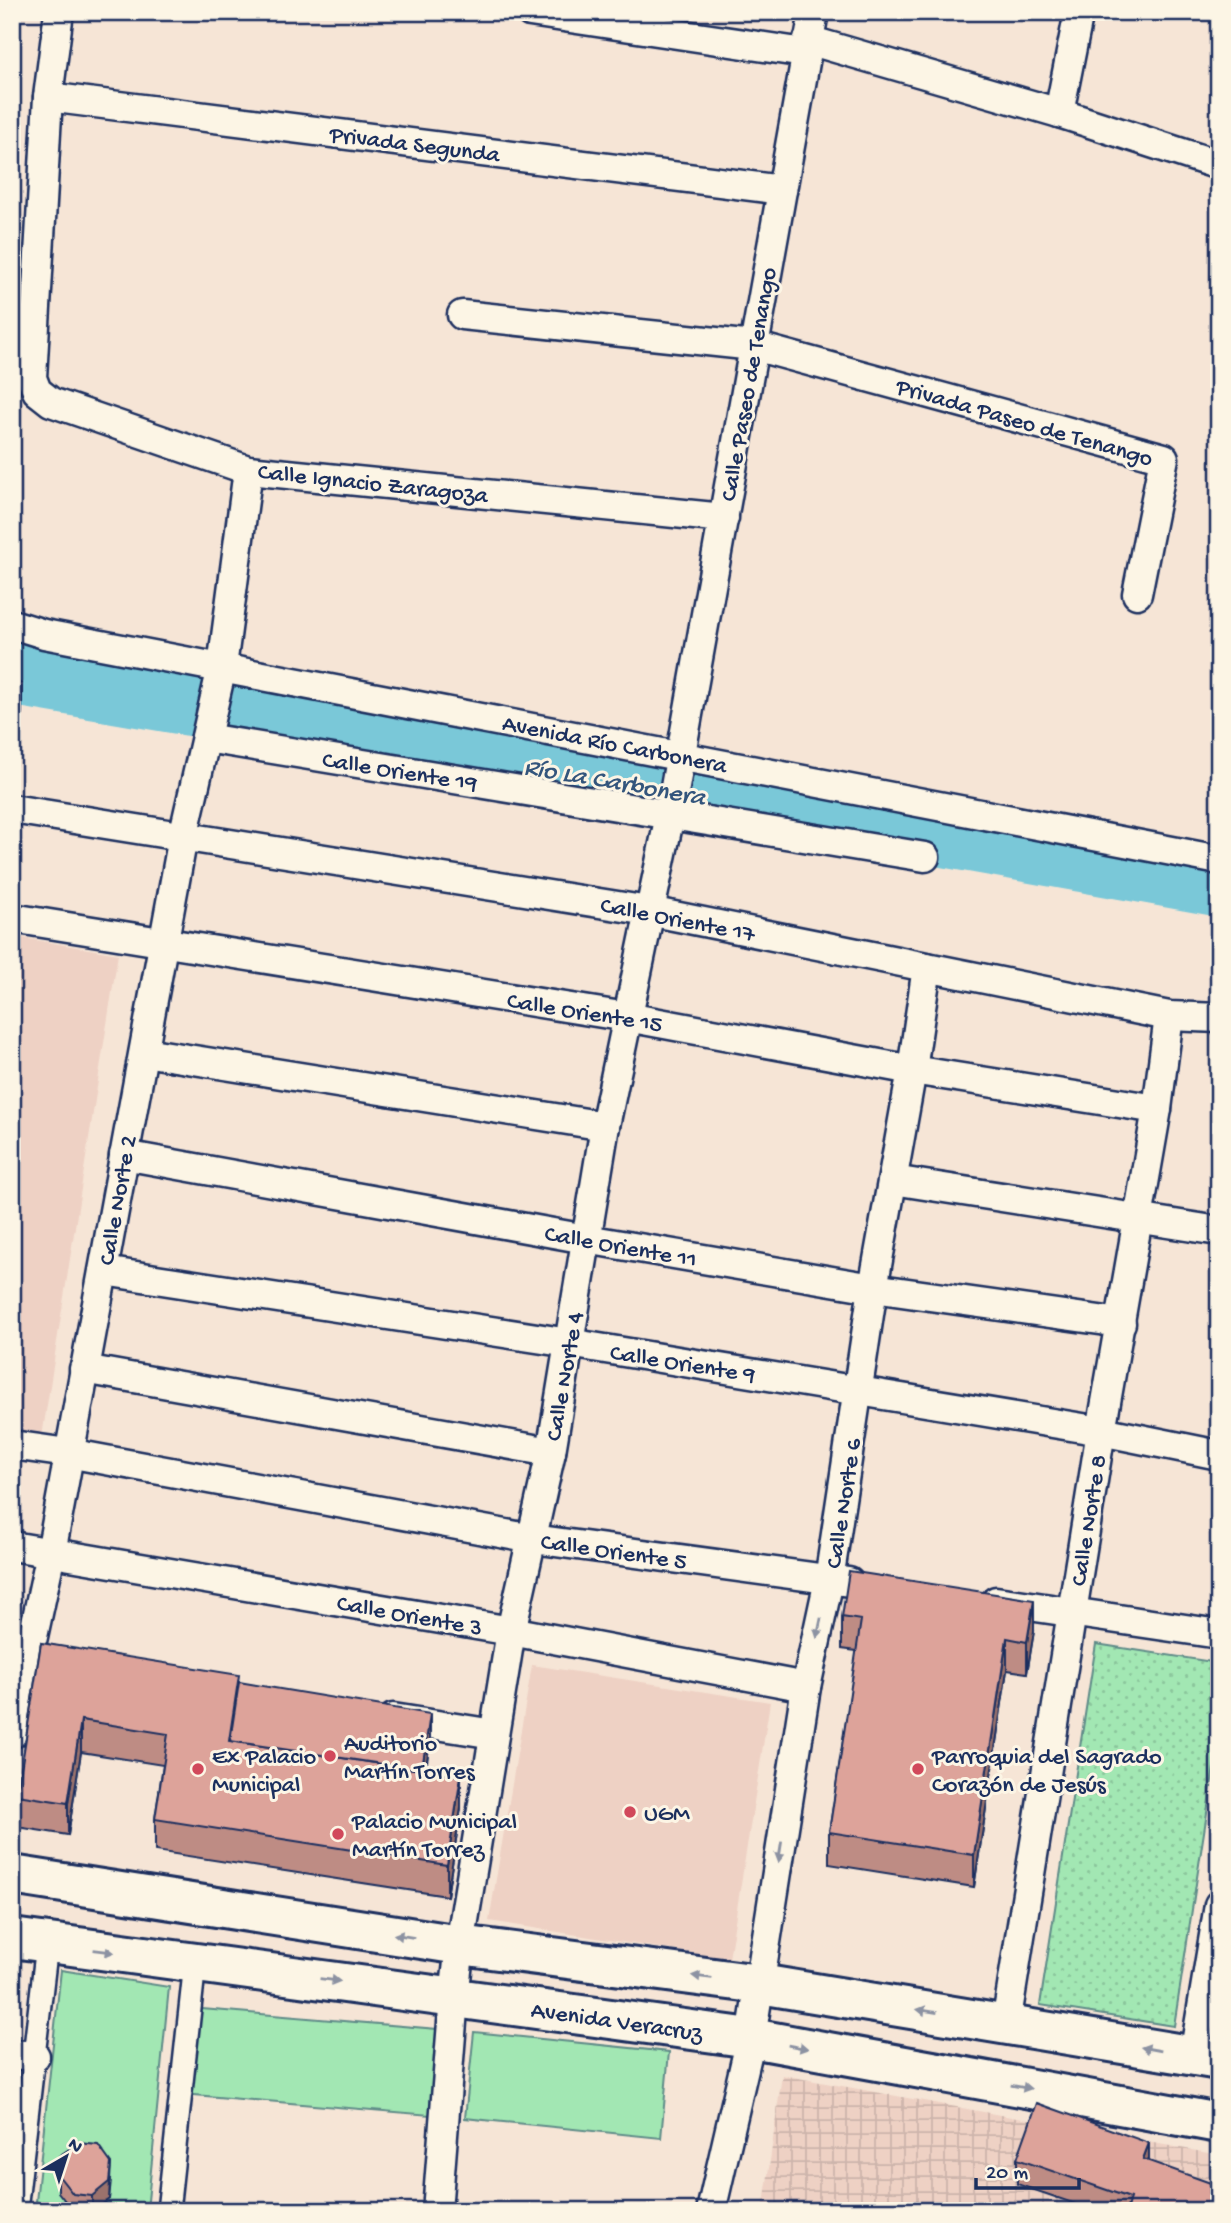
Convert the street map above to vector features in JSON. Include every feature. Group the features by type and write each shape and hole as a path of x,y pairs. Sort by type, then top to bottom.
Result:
{"main road":[{"path":"12,1875 460,1945 760,1984 1206,2058"},
{"name":"Avenida Veracruz","path":"30,1941 751,2038 1219,2123"}],"street":[{"path":"48,97 59,12"},
{"path":"530,12 807,46 1059,113 1219,165"},
{"name":"Calle Paseo de Tenango","path":"680,756 814,12"},
{"path":"1059,113 1079,12"},
{"name":"Privada Segunda","path":"48,97 782,190"},
{"name":"Calle Ignacio Zaragoza","path":"48,97 32,378 37,391 51,402 248,470 724,518"},
{"path":"462,315 754,346"},
{"name":"Privada Paseo de Tenango","path":"754,346 1164,458 1137,594"},
{"name":"Calle Norte 2","path":"12,1734 42,1661 51,1553 68,1453 183,837 222,667 248,470"},
{"name":"Avenida Río Carbonera","path":"12,624 44,634 1219,860"},
{"name":"Calle Oriente 19","path":"209,729 670,815 925,857"},
{"name":"Calle Norte 4","path":"437,2211 460,1945 511,1631 551,1452 605,1126 680,756"},
{"name":"Calle Oriente 17","path":"12,809 649,911 1169,1016 1216,1011"},
{"name":"Calle Oriente 15","path":"12,918 627,1017 912,1070 1157,1109"},
{"name":"Calle Norte 6","path":"711,2211 751,2038 806,1687 829,1580 873,1288 912,1070 927,967"},
{"name":"Calle Norte 8","path":"1006,2024 1101,1431 1157,1109 1169,1016"},
{"path":"144,1052 605,1126"},
{"name":"Calle Oriente 11","path":"124,1154 586,1239 873,1288 1121,1323"},
{"path":"893,1180 1219,1231"},
{"name":"Calle Oriente 9","path":"104,1271 569,1343 1101,1431 1219,1455"},
{"path":"84,1369 551,1452"},
{"name":"Calle Oriente 5","path":"12,1445 533,1539 870,1585"},
{"name":"Calle Oriente 3","path":"12,1546 511,1631 806,1687"},
{"path":"964,1597 1219,1634"},
{"path":"370,1714 494,1734"},
{"path":"1206,2058 1219,1905"},
{"path":"16,2211 30,1941"},
{"path":"168,2211 195,1963"}],"shaded area":[{"path":"12,936 118,954 41,1443 12,1438"},
{"name":"UGM","path":"532,1665 770,1702 729,1959 489,1921"},
{"path":"782,2075 1219,2155 1219,2211 763,2211"}],"green space":[{"path":"1096,1644 1219,1663 1219,1735 1174,2026 1040,2005"},
{"path":"61,1970 169,1987 147,2211 35,2211"},
{"path":"190,2008 437,2029 430,2115 183,2094"},
{"path":"474,2032 669,2052 661,2138 465,2118"}],"building":[{"path":"12,680 22,684 13,757 12,757"},
{"name":"Parroquia del Sagrado Corazón de Jesús","path":"849,1571 1034,1600 1027,1642 1007,1638 974,1855 829,1832 861,1620 842,1617"},
{"path":"41,1643 239,1675 229,1741 461,1776 447,1865 155,1819 168,1734 81,1720 68,1803 17,1795"},
{"path":"239,1682 430,1714 422,1770 230,1741"},
{"path":"1037,2103 1149,2143 1143,2159 1219,2186 1219,2211 1126,2211 1130,2198 1017,2159"},
{"path":"78,2143 98,2145 111,2163 109,2182 92,2196 73,2194 58,2175 59,2156"}],"waterway":[{"name":"Río La Carbonera","path":"12,674 656,784 1219,885"}],"place":[{"name":"Auditorio Martín Torres","path":"330,1756"},
{"name":"Ex Palacio Municipal","path":"198,1769"},
{"name":"Parroquia del Sagrado Corazón de Jesús","path":"918,1769"},
{"name":"UGM","path":"630,1812"},
{"name":"Palacio Municipal Martín Torrez","path":"338,1834"}]}
